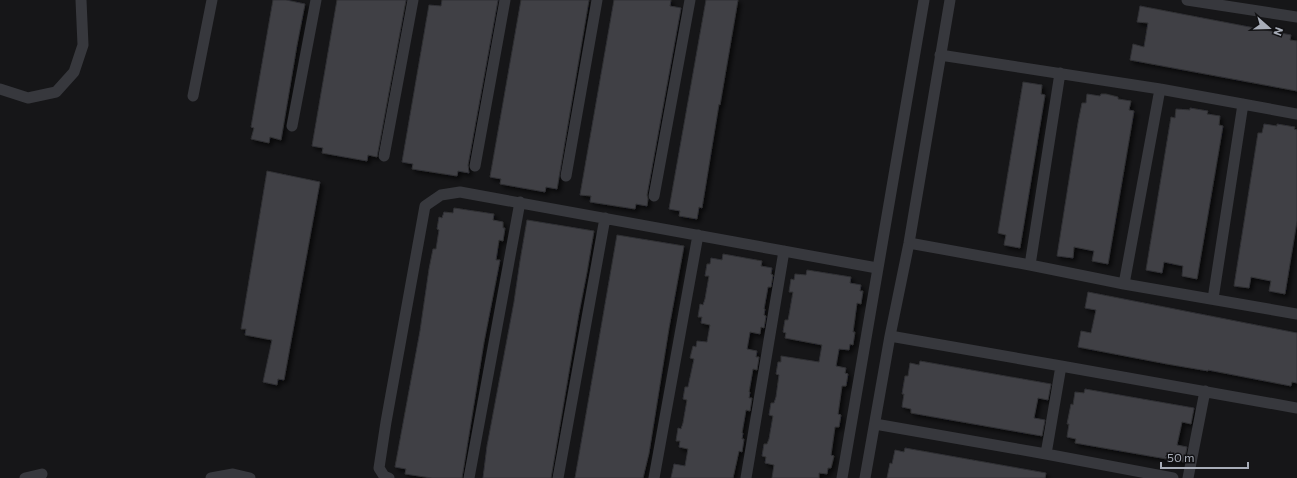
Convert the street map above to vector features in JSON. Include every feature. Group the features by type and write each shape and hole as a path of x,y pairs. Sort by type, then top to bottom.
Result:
{"street":[{"path":"0,89 28,98 56,92 74,72 83,45 81,0"},
{"path":"193,96 212,0"},
{"path":"292,126 316,0"},
{"path":"384,156 413,0"},
{"path":"475,166 505,0"},
{"path":"566,176 597,0"},
{"path":"654,196 690,0"},
{"path":"842,478 924,0"},
{"path":"866,478 890,336 909,243 950,0"},
{"path":"1187,0 1259,6 1297,18"},
{"path":"940,55 1160,89 1297,114"},
{"path":"1030,265 1060,74"},
{"path":"1124,284 1160,89"},
{"path":"1213,299 1243,104"},
{"path":"389,478 384,476 379,468 387,414 424,206 441,195 460,192 520,202 877,268"},
{"path":"469,478 520,202"},
{"path":"558,478 605,218"},
{"path":"654,478 698,235"},
{"path":"909,243 1124,284 1297,314"},
{"path":"746,478 784,251"},
{"path":"890,336 1297,408"},
{"path":"1046,454 1061,366"},
{"path":"1188,478 1205,391"},
{"path":"875,424 1173,478"},
{"path":"25,478 42,474"},
{"path":"211,478 233,474 250,478"}],"building":[{"path":"273,0 286,0 305,4 281,140 270,137 269,143 251,139 254,128 251,127"},
{"path":"337,0 406,0 377,157 368,155 367,161 322,153 323,148 312,146"},
{"path":"442,0 498,0 468,165 469,173 458,171 457,176 412,169 413,164 402,162 429,5 441,6"},
{"path":"521,0 589,0 557,189 546,187 545,192 500,184 501,179 490,177"},
{"path":"614,0 671,0 670,6 681,8 647,195 647,206 636,204 635,209 590,202 591,196 580,195"},
{"path":"706,0 738,0 702,208 699,207 697,219 679,216 680,211 669,209"},
{"path":"1140,6 1291,35 1290,40 1297,41 1297,91 1130,60 1133,44 1144,47 1148,23 1137,22"},
{"path":"1023,82 1042,85 1041,94 1045,95 1020,248 1004,245 1006,235 998,233"},
{"path":"1087,94 1100,96 1101,94 1106,94 1118,97 1118,99 1131,101 1129,110 1134,111 1108,264 1092,261 1094,251 1074,247 1073,258 1057,256 1078,123 1082,103 1086,103"},
{"path":"1190,108 1208,111 1207,114 1220,116 1219,125 1223,126 1197,279 1182,276 1183,266 1164,262 1162,273 1146,270 1171,117 1175,118 1176,109 1190,110"},
{"path":"1264,124 1277,126 1277,124 1295,127 1294,129 1297,130 1297,221 1285,294 1269,291 1271,281 1251,277 1249,288 1234,286 1258,133 1262,133"},
{"path":"267,171 320,182 284,380 278,379 277,385 263,382 272,340 245,335 246,329 241,329"},
{"path":"454,208 494,214 493,220 503,222 503,228 505,228 503,241 499,240 496,260 500,260 484,342 462,478 432,478 405,474 406,469 395,467 420,331 429,269 433,249 436,249 439,230 437,229 439,217 442,218 444,212 453,213"},
{"path":"527,220 594,231 551,478 483,478 487,446 514,302"},
{"path":"617,235 684,246 649,453 643,478 575,478"},
{"path":"723,254 762,261 761,266 772,268 771,274 773,275 771,287 768,287 764,309 764,315 766,316 764,328 761,327 760,334 750,332 747,349 757,351 756,357 759,357 757,370 753,369 749,392 749,398 752,398 750,411 746,410 742,433 742,439 744,439 742,452 739,451 733,478 671,478 674,464 685,466 688,449 679,447 680,441 676,441 678,428 681,429 683,423 687,400 683,399 685,387 688,387 694,359 690,358 693,346 696,347 697,341 707,342 710,325 701,323 702,317 698,317 700,304 703,305 705,299 709,276 705,276 707,264 710,264 711,258 722,260"},
{"path":"807,270 851,277 850,283 861,285 860,291 863,291 861,304 857,303 853,332 855,332 853,345 850,344 849,350 839,349 836,366 846,368 845,373 848,374 846,386 842,386 838,414 841,415 839,427 835,427 831,455 834,456 831,468 828,468 827,474 819,473 819,478 772,478 774,465 765,463 766,457 762,456 764,444 767,444 769,439 773,416 769,415 771,403 774,403 776,397 779,375 776,374 778,362 781,362 781,356 819,362 822,345 785,338 786,333 783,332 785,320 788,320 793,292 789,292 791,279 794,280 795,274 806,275"},
{"path":"1088,292 1297,333 1297,383 1292,382 1291,386 1078,347 1081,331 1091,333 1096,310 1085,308"},
{"path":"920,361 1051,384 1048,400 1038,398 1034,418 1045,420 1042,436 911,413 911,409 902,407 904,394 902,394 905,376 908,376 910,363 919,365"},
{"path":"1085,389 1194,408 1191,424 1182,422 1177,445 1187,447 1184,462 1075,443 1076,439 1067,437 1069,424 1067,424 1071,404 1073,405 1075,392 1084,393"},
{"path":"905,448 1046,473 1045,478 887,478 890,463 892,464 895,450 904,452"}]}
